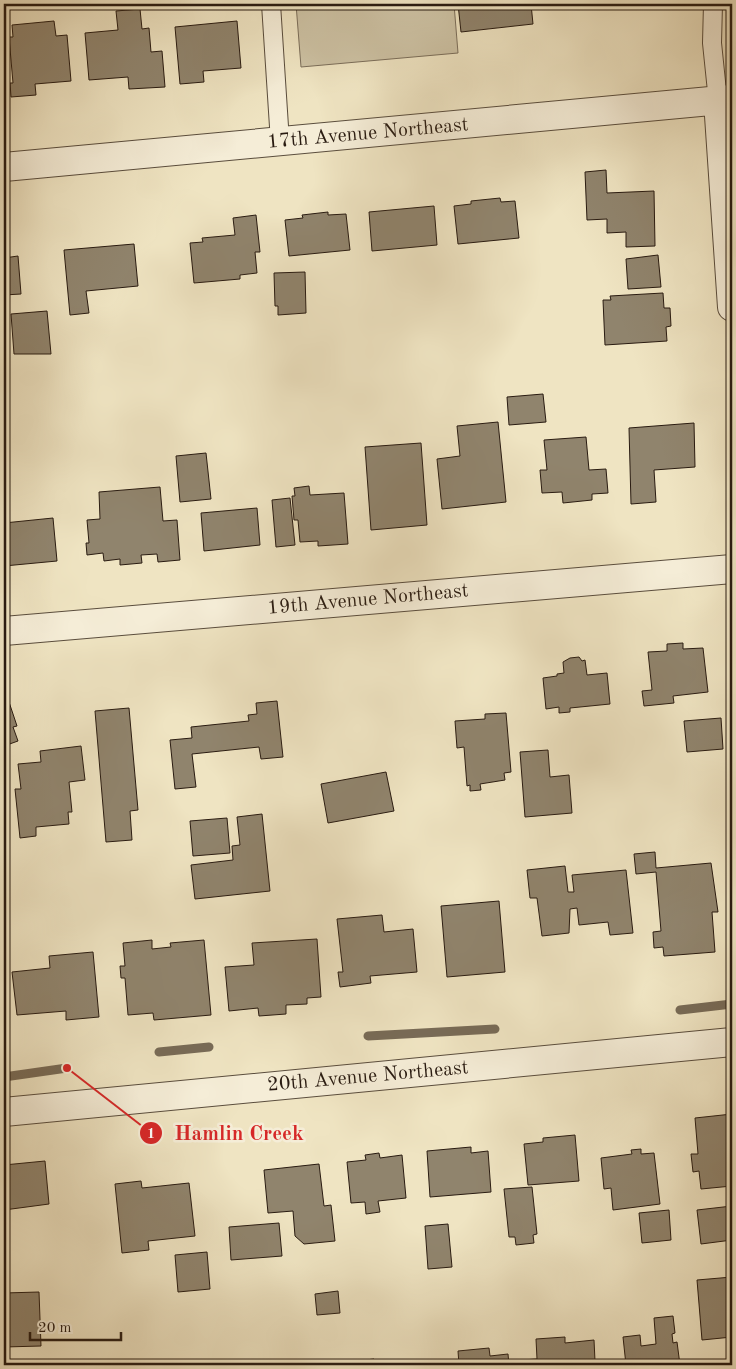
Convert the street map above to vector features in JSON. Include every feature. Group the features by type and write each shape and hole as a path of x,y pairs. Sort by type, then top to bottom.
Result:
{"street":[{"name":"17th Avenue Northeast","path":"4,167 725,100"},
{"path":"725,100 732,306"},
{"name":"19th Avenue Northeast","path":"4,631 732,569"},
{"name":"20th Avenue Northeast","path":"4,1112 732,1042"}],"lane":[{"path":"271,4 280,142"},
{"path":"713,4 712,43 725,100"}],"shaded area":[{"path":"296,4 454,4 458,53 301,67"}],"building":[{"path":"458,4 531,4 533,24 461,32"},
{"path":"140,9 142,29 149,28 151,52 162,51 165,87 129,89 128,77 89,80 85,33 118,30 116,11"},
{"path":"54,21 56,36 67,35 71,81 35,84 36,95 11,97 10,83 13,83 9,37 13,37 12,25"},
{"path":"237,21 241,68 203,71 204,82 180,84 175,27"},
{"path":"606,170 607,193 654,191 655,246 626,247 626,232 607,233 607,219 587,220 585,172"},
{"path":"500,198 501,202 515,201 519,238 458,244 454,206 471,204 471,201"},
{"path":"434,206 437,245 372,251 369,212"},
{"path":"328,212 328,215 346,214 350,250 289,256 285,220 303,218 302,215"},
{"path":"256,215 260,252 255,252 257,273 240,275 240,279 194,283 190,243 203,242 202,238 235,235 233,218"},
{"path":"134,244 138,286 86,291 89,313 70,315 64,250"},
{"path":"658,255 661,287 628,289 626,259"},
{"path":"18,256 21,294 4,295 4,258"},
{"path":"305,272 306,313 278,315 278,306 275,306 274,273"},
{"path":"663,293 664,308 670,308 671,326 666,327 667,341 605,345 603,300 611,300 610,296"},
{"path":"47,311 51,354 14,354 11,314"},
{"path":"543,394 546,422 509,425 507,397"},
{"path":"498,422 506,502 442,509 437,459 460,456 457,426"},
{"path":"694,423 695,467 654,470 656,502 631,504 629,428"},
{"path":"586,437 589,470 606,469 608,493 592,494 592,500 563,503 562,492 542,493 540,470 547,470 544,440"},
{"path":"421,443 427,525 371,530 365,447"},
{"path":"206,453 211,499 180,502 176,456"},
{"path":"309,486 310,495 344,493 348,544 318,546 318,541 300,542 298,520 294,520 292,496 295,496 294,488"},
{"path":"160,487 163,521 177,520 180,560 158,562 157,554 141,555 142,563 120,565 120,559 104,561 103,553 87,555 86,543 89,543 87,520 100,519 99,492"},
{"path":"290,498 295,545 276,547 272,500"},
{"path":"257,508 260,545 204,551 201,513"},
{"path":"53,518 57,561 4,566 4,523"},
{"path":"683,643 683,649 703,648 708,692 673,696 674,703 644,706 642,691 652,690 648,652 667,651 667,644"},
{"path":"579,657 582,661 585,660 587,675 607,673 610,704 570,708 570,712 559,713 559,707 546,709 543,678 564,673 563,662 570,658"},
{"path":"4,687 17,726 13,727 18,741 4,746"},
{"path":"277,701 283,757 261,759 259,747 192,754 196,787 175,789 170,740 192,738 191,727 249,721 248,715 257,714 256,703"},
{"path":"129,708 138,810 130,811 132,840 106,842 95,711"},
{"path":"506,713 511,772 504,773 505,780 480,784 481,790 470,791 470,785 467,786 464,747 457,748 455,721 485,719 485,714"},
{"path":"721,718 723,749 687,752 684,721"},
{"path":"81,746 85,780 69,782 72,812 68,812 69,824 36,827 36,836 20,838 15,789 21,789 18,764 41,762 40,751"},
{"path":"548,750 550,777 569,775 572,813 525,817 520,752"},
{"path":"386,772 394,811 328,823 321,784"},
{"path":"262,814 270,891 195,899 191,865 233,860 232,846 240,845 237,817"},
{"path":"227,818 230,853 193,856 190,821"},
{"path":"655,852 656,868 711,863 718,912 712,912 715,952 664,956 663,947 654,948 653,932 661,931 656,872 636,874 634,854"},
{"path":"565,866 568,892 574,892 572,875 626,870 633,933 610,935 608,922 579,925 577,908 570,909 569,933 542,936 537,898 530,898 527,870"},
{"path":"499,901 505,972 447,977 441,906"},
{"path":"382,915 384,932 413,929 417,972 370,976 371,983 340,987 338,972 343,972 337,919"},
{"path":"317,939 321,997 307,998 307,1004 286,1005 286,1014 259,1016 258,1008 229,1011 225,967 254,965 252,943"},
{"path":"152,940 152,949 171,947 170,943 204,940 211,1015 154,1020 153,1013 128,1015 125,978 121,978 120,966 125,966 123,943"},
{"path":"93,952 99,1017 66,1020 66,1011 17,1015 12,972 50,968 49,956"},
{"path":"732,1114 732,1186 701,1189 699,1171 693,1172 691,1154 698,1154 695,1118"},
{"path":"575,1135 579,1181 528,1185 524,1144 543,1142 543,1138"},
{"path":"471,1147 471,1153 488,1151 491,1192 430,1197 427,1151"},
{"path":"641,1149 641,1154 654,1153 660,1204 613,1210 611,1188 604,1189 601,1158 632,1154 631,1150"},
{"path":"379,1153 380,1158 402,1155 406,1198 378,1201 380,1212 366,1214 365,1202 351,1203 347,1162 366,1160 365,1155"},
{"path":"45,1161 49,1204 4,1210 4,1165"},
{"path":"319,1164 324,1206 331,1205 335,1241 304,1244 295,1236 293,1211 268,1213 264,1170"},
{"path":"141,1181 142,1188 189,1183 195,1236 148,1241 149,1250 122,1253 115,1184"},
{"path":"532,1187 537,1234 533,1235 534,1243 516,1245 515,1237 509,1237 504,1189"},
{"path":"732,1206 732,1240 701,1244 697,1210"},
{"path":"669,1210 671,1240 642,1243 639,1213"},
{"path":"279,1223 282,1256 231,1260 229,1227"},
{"path":"448,1224 452,1267 428,1269 425,1226"},
{"path":"4,1227 7,1283 4,1284"},
{"path":"207,1252 210,1289 178,1292 175,1255"},
{"path":"732,1277 732,1337 702,1340 697,1280"},
{"path":"338,1291 340,1313 317,1315 315,1294"},
{"path":"39,1292 41,1346 4,1347 4,1293"},
{"path":"673,1316 675,1333 672,1334 673,1343 677,1342 680,1365 626,1365 623,1337 640,1335 641,1346 656,1344 654,1318"},
{"path":"565,1337 565,1343 594,1340 595,1361 593,1361 593,1365 521,1365 521,1360 537,1359 536,1339"},
{"path":"489,1348 490,1356 508,1354 509,1365 459,1365 458,1351"},
{"path":"374,1359 375,1365 347,1365 347,1362"},
{"path":"414,1362 414,1365 375,1365"}],"waterway":[{"path":"680,1010 732,1004"},
{"path":"368,1036 495,1029"},
{"path":"159,1052 209,1047"},
{"path":"4,1077 67,1068"}],"place":[{"name":"Hamlin Creek","path":"67,1068"}]}
